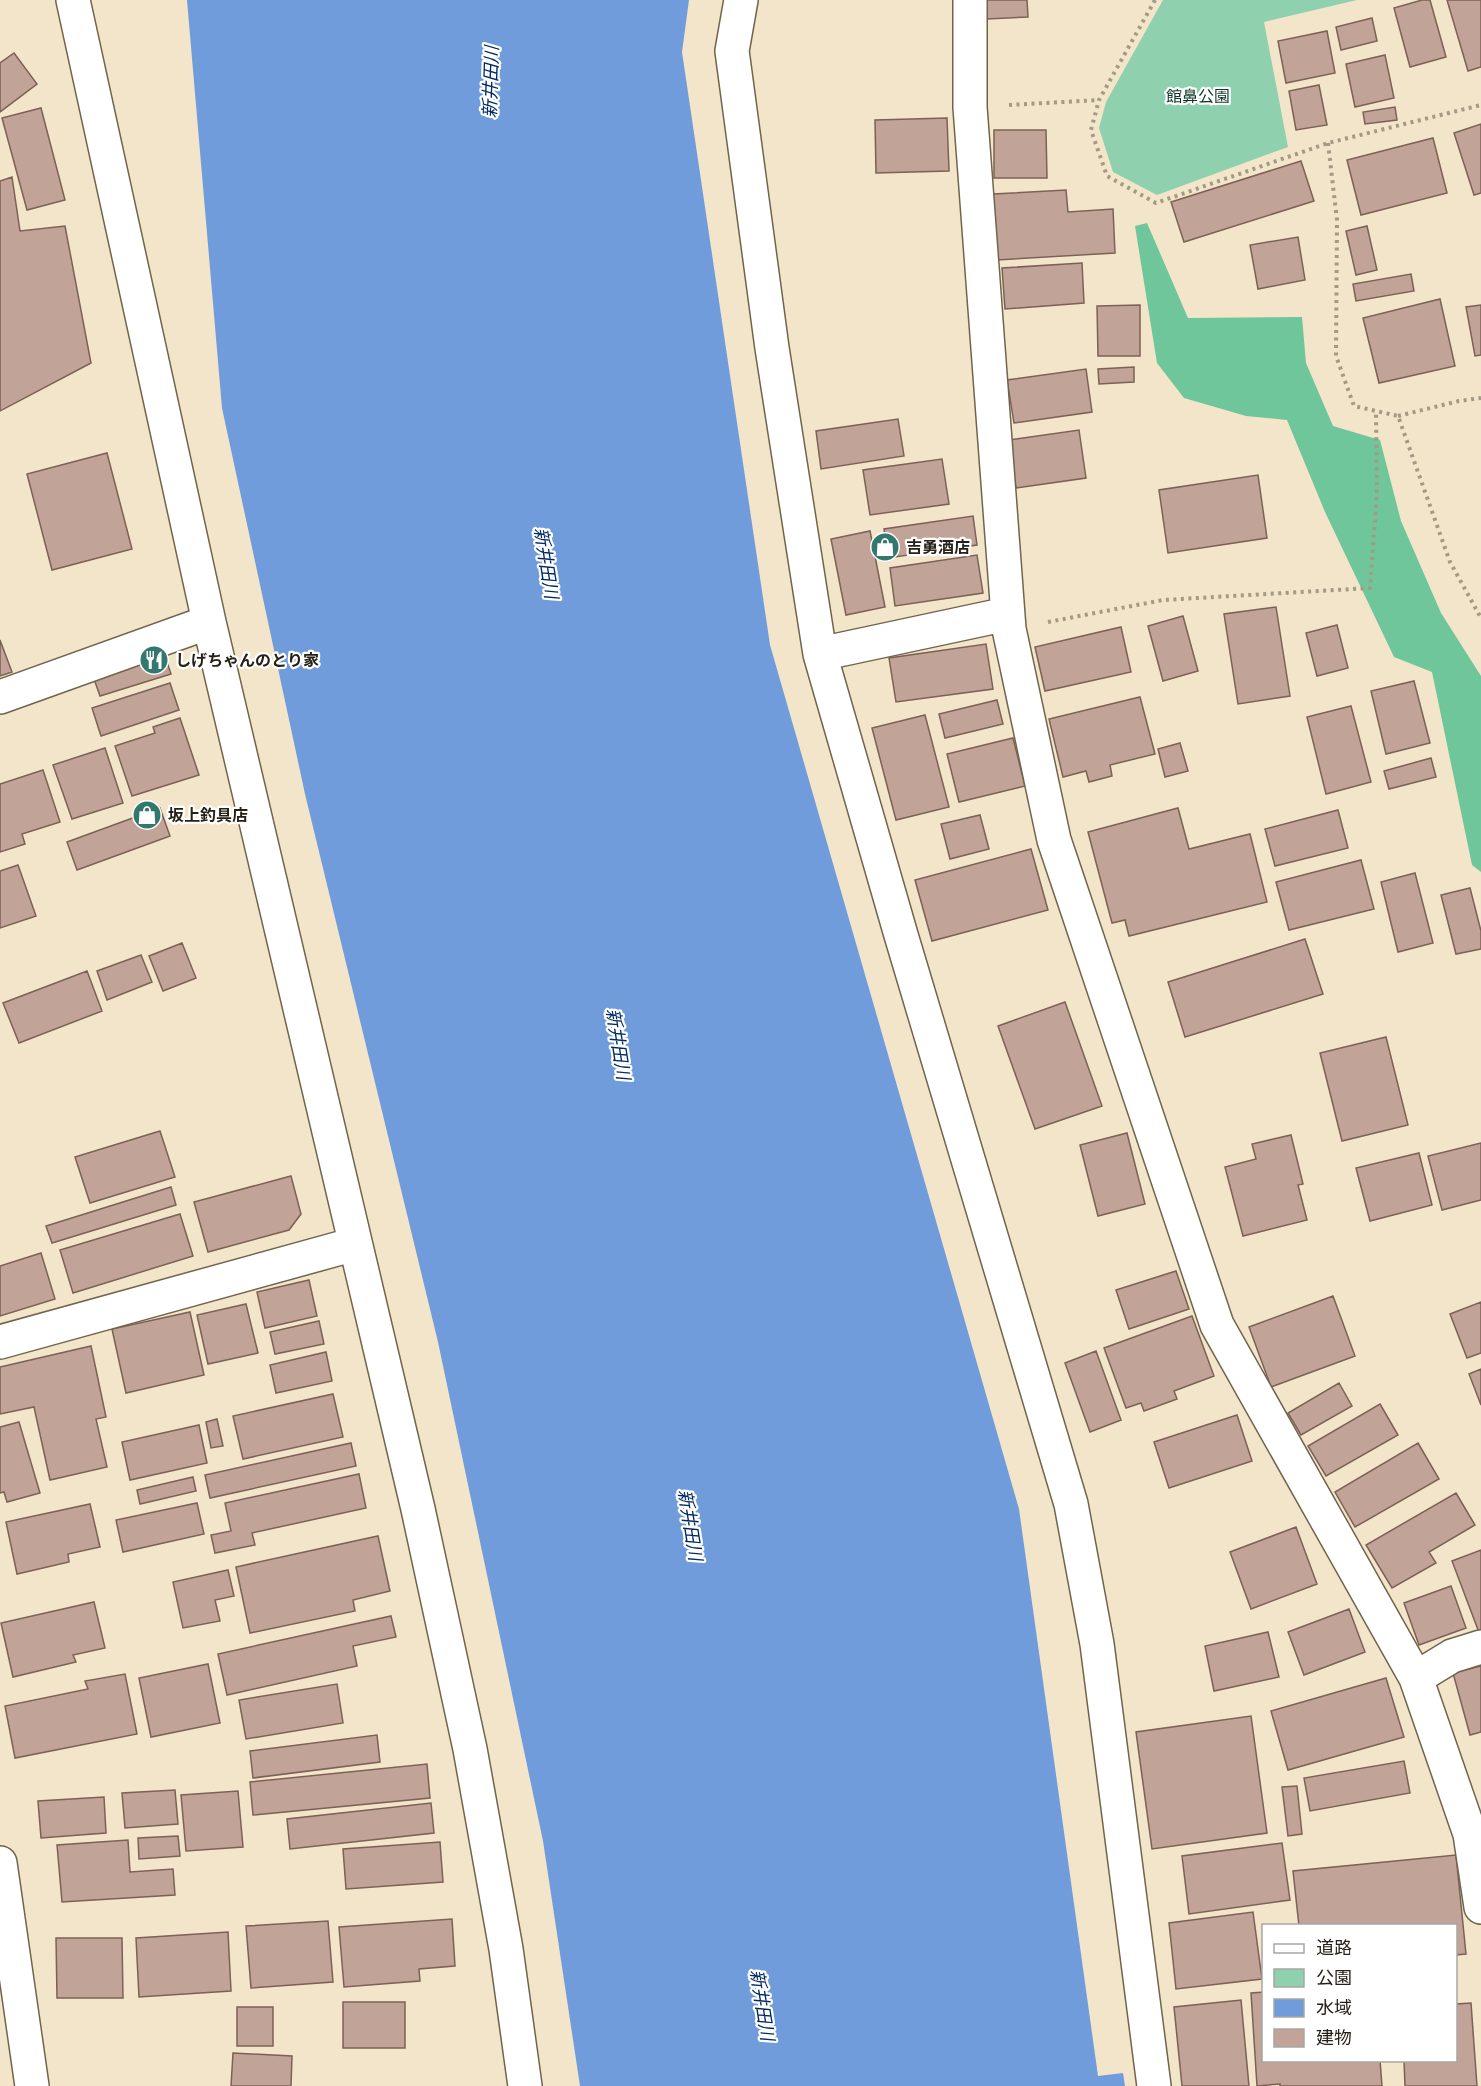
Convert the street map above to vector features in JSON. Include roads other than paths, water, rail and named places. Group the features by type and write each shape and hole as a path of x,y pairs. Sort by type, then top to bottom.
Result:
{"street":[{"path":"73,0 209,622 418,1509 470,1749 506,1949 525,2086"},
{"path":"741,0 732,51 772,348 820,654 901,935 1071,1504 1097,1644 1154,2086"},
{"path":"970,0 970,107 1008,622 1054,840 1217,1325 1416,1678 1470,1834 1481,1907"},
{"path":"0,697 209,622"},
{"path":"820,654 1008,622"},
{"path":"0,1342 355,1244"},
{"path":"1416,1678 1452,1656 1481,1647"},
{"path":"0,1863 32,2086"}],"water":[{"name":"新井田川","path":"187,0 689,0 682,52 770,645 1019,1509 1098,2076 1123,2073 1125,2086 580,2086 543,1841 438,1342 305,794 222,408"}],"place":[{"name":"吉勇酒店","path":"885,547"},
{"name":"しげちゃんのとり家","path":"154,660"},
{"name":"坂上釣具店","path":"147,815"}],"park label":[{"name":"館鼻公園","path":"1198,96"}]}
